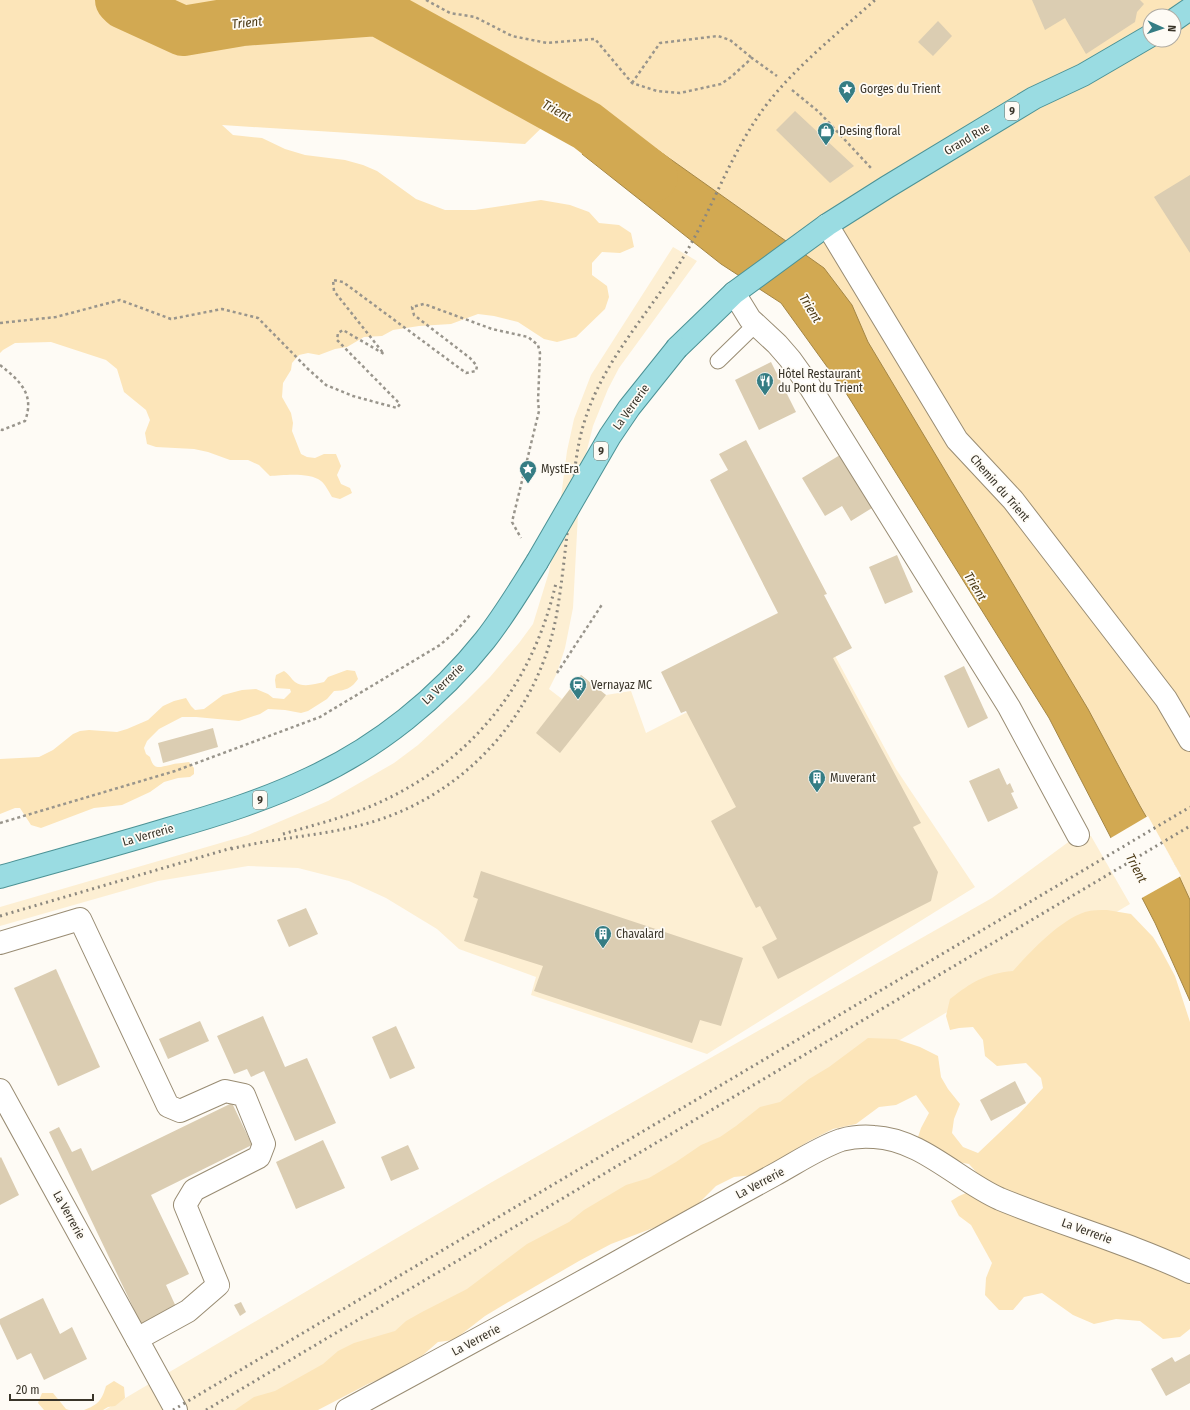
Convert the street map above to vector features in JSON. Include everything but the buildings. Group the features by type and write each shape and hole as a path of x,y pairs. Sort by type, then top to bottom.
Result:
{"main road":[{"name":"Grand Rue","path":"741,287 827,224 887,186 1034,98 1083,75 1142,41"},
{"name":"La Verrerie","path":"0,877 234,809 274,795 313,778 353,756 386,734 442,687 485,640 537,562 610,436 638,396 677,348 741,287"}],"street":[{"name":"Chemin du Trient","path":"827,224 957,440 1013,500 1166,699 1190,740"},
{"path":"741,287 750,319 790,359 810,387 1009,707 1078,835"},
{"path":"0,943 80,919 168,1106 180,1111 225,1091 244,1095 264,1144 259,1157 194,1190 185,1205 218,1285 188,1311 137,1339"},
{"name":"La Verrerie","path":"0,1090 176,1410"},
{"name":"La Verrerie","path":"347,1410 823,1148 843,1140 854,1138 875,1137 903,1143 916,1149 966,1181 998,1198 1150,1254 1190,1272"}],"lane":[{"path":"718,361 756,324"}],"path":[{"path":"426,0 450,14 474,17 512,36 547,43 595,39 632,83 656,91 680,93 721,84 752,58"},
{"path":"632,83 660,43 718,36 730,40 777,76"},
{"path":"792,90 819,112 887,186"},
{"path":"0,323 56,316 120,300 171,319 222,308 258,318 308,369 326,385 353,396 397,408 400,404 337,340 338,333 342,330 384,354 334,291 333,280 343,282 466,373 476,371 478,366 470,358 414,315 412,307 424,304 492,329 528,337 538,345 540,353 539,411 512,522 522,539"},
{"path":"0,366 16,378 27,392 29,410 25,421 2,430 0,429"},
{"path":"557,673 603,603"},
{"path":"0,824 175,771 320,717 440,645 456,631 471,613"}],"shaded area":[{"path":"0,0 1190,0 1190,971 1154,892 800,288 566,104 525,144 222,125 233,135 262,138 285,149 305,155 345,160 363,165 377,171 416,199 445,210 475,210 541,200 570,205 589,212 599,223 619,225 631,233 634,247 620,253 602,252 592,263 592,275 607,286 609,297 605,309 576,337 557,342 544,339 518,322 478,314 451,324 419,326 393,330 382,336 364,337 347,347 335,349 319,355 308,353 299,355 292,363 291,370 283,383 282,397 291,413 293,423 292,431 301,454 307,457 315,458 324,454 336,454 341,466 337,475 341,484 350,488 352,493 340,499 332,497 322,482 310,476 270,476 259,465 248,460 230,460 208,452 194,449 156,447 147,444 145,433 150,420 146,410 124,392 117,369 106,360 51,342 15,343 0,353"},
{"path":"673,247 697,261 619,368 608,389 593,426 585,458 578,514 573,608 565,648 557,673 549,689 562,699 581,675 606,695 631,691 646,733 827,641 896,769 975,887 707,1054 531,995 536,977 459,949 437,929 386,898 349,881 298,868 248,866 158,881 0,926 0,907 248,835 328,801 394,763 418,745 490,677 533,624 549,572 567,451 574,419 591,375"},
{"path":"347,670 355,671 358,679 353,685 345,690 334,691 327,699 308,711 301,713 268,709 260,714 239,721 182,717 159,729 147,741 144,748 146,754 157,767 189,762 194,768 194,774 190,777 178,778 164,782 150,792 122,805 94,808 41,828 31,825 20,808 15,808 0,814 0,759 39,757 53,750 73,734 80,731 89,730 117,732 127,729 148,720 163,706 186,698 195,710 204,709 223,695 242,690 256,689 273,698 284,699 291,692 290,689 276,688 275,680 276,675 284,671 298,684 305,685 324,682 328,677"},
{"path":"1078,835 1091,836 1130,904 274,1410 105,1410 492,1182 992,898"},
{"path":"1107,910 1131,914 1153,937 1175,976 1190,1022 1190,1329 1180,1337 1163,1339 1140,1321 1116,1319 1094,1324 1073,1315 1042,1293 1024,1297 1013,1310 999,1310 985,1295 986,1278 992,1263 971,1225 959,1216 951,1201 987,1184 969,1164 952,1161 937,1154 918,1137 929,1113 916,1095 896,1105 879,1107 856,1124 833,1129 809,1141 754,1175 734,1177 716,1186 691,1211 670,1219 661,1225 611,1244 579,1261 485,1316 454,1340 438,1342 423,1355 398,1371 368,1384 318,1410 235,1410 254,1397 275,1391 323,1364 338,1351 354,1343 395,1331 406,1321 467,1289 527,1244 569,1222 584,1210 626,1185 649,1178 701,1145 720,1137 760,1107 780,1102 809,1079 829,1067 868,1038 896,1039 920,1047 938,1056 941,1077 960,1104 954,1119 952,1133 963,1147 978,1153 1017,1116 1043,1088 1041,1078 1026,1063 997,1066 985,1056 983,1040 973,1027 950,1030 946,1016 950,999 972,983 994,974 1013,971 1046,937 1075,916 1088,911"},
{"path":"114,1381 124,1387 125,1398 115,1406 108,1407 103,1410 84,1410 96,1404 103,1395 106,1386"},
{"path":"42,1393 53,1393 66,1409 69,1410 44,1410 38,1403"}],"water":[{"path":"611,117 824,268 852,305 868,342 1088,709 1140,806 1174,865 1190,900 1190,1001 1155,923 1049,718 846,393 781,303 721,264 582,154"}],"pier":[{"path":"1148,816 1181,876 1140,899 1109,839"}],"waterway":[{"name":"Trient","path":"120,0 124,4 183,31 242,21 378,11 587,126 653,177"}],"railway":[{"path":"231,849 355,827 408,808 441,790 470,767 496,741 519,711 537,678 550,643 560,592 576,457 584,423 592,400 603,378 615,357 684,256 703,222 737,151 757,118 782,86 828,41 875,0"},
{"path":"283,834 342,817 376,804 410,786 441,766 469,742 493,716 514,687 531,655 545,620 556,583"},
{"path":"173,1410 1190,807"},
{"path":"206,1410 1190,826"},
{"path":"0,916 235,847"}],"place":[{"name":"Gorges du Trient","path":"847,104"},
{"name":"Desing floral","path":"826,146"},
{"name":"Hôtel Restaurant du Pont du Trient","path":"765,396"},
{"name":"MystEra","path":"528,484"},
{"name":"Vernayaz MC","path":"578,700"},
{"name":"Muverant","path":"817,793"},
{"name":"Chavalard","path":"603,949"}]}
